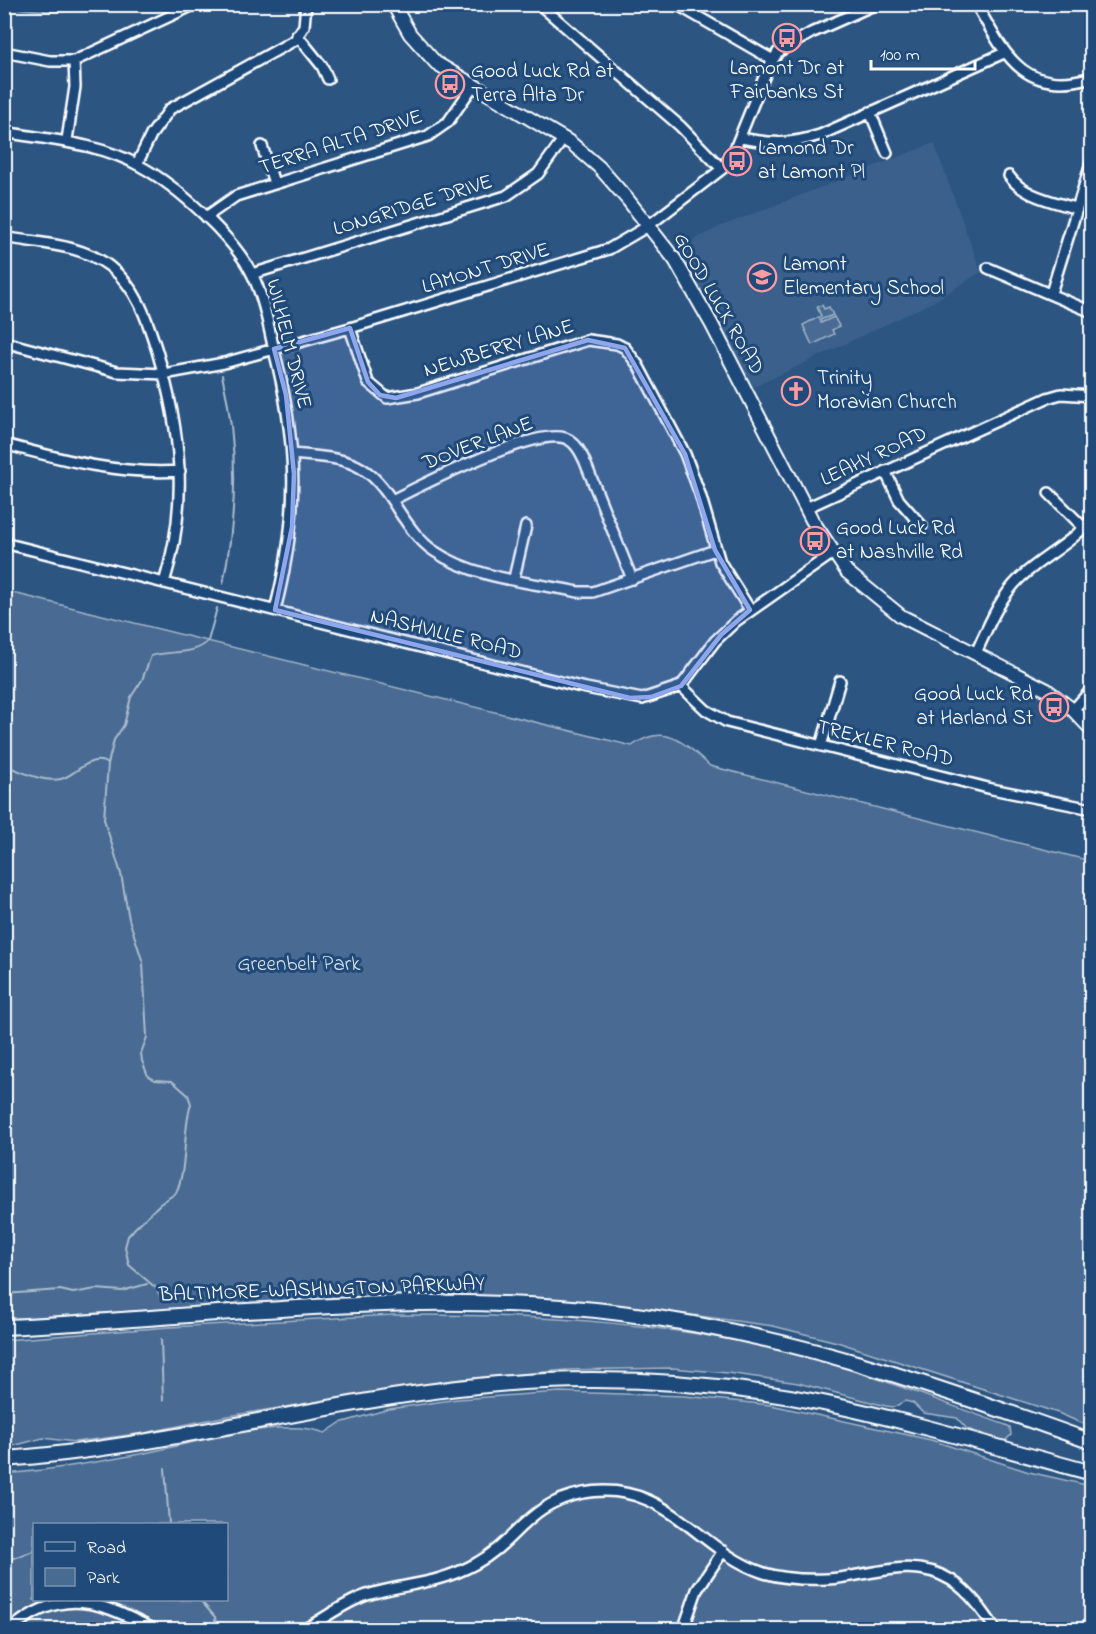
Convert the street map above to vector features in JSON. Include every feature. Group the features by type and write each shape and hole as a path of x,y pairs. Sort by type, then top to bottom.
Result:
{"highway":[{"name":"BALTIMORE-WASHINGTON PARKWAY","path":"4,1327 413,1304 512,1304 619,1312 732,1330 834,1354 1092,1442"},
{"path":"4,1459 125,1444 450,1388 560,1381 615,1381 726,1388 822,1403 1092,1473"}],"main road":[{"name":"GOOD LUCK ROAD","path":"393,4 410,34 427,55 446,71 564,138 599,167 648,226 675,260 696,296 806,508 832,553 847,572 886,605 925,629 1047,690 1092,730"}],"street":[{"path":"4,52 50,61 74,62 196,4"},
{"path":"137,164 151,135 170,109 280,50 304,26 306,4"},
{"path":"539,4 680,126 722,169"},
{"path":"676,4 773,60"},
{"name":"LAMONT DRIVE","path":"4,342 117,372 164,374 224,363 350,328 609,249 648,226 722,169 741,138 778,52 797,40 876,4"},
{"path":"976,4 1004,53 1022,69 1047,82 1066,83 1092,77"},
{"path":"297,35 322,66 328,79"},
{"path":"741,138 776,144 795,142 820,135 1004,53"},
{"path":"68,140 75,87 74,62"},
{"name":"TERRA ALTA DRIVE","path":"206,217 236,196 428,136 448,122 473,86"},
{"path":"870,112 887,153"},
{"name":"WILHELM DRIVE","path":"4,132 68,140 137,164 160,179 206,217 227,240 252,274 286,395 294,474 292,527 275,610"},
{"name":"LONGRIDGE DRIVE","path":"252,274 506,196 531,180 564,138"},
{"path":"262,146 274,183"},
{"path":"1051,293 1092,160"},
{"path":"1009,176 1014,183 1033,194 1077,209"},
{"path":"4,237 76,249 110,267 127,284 143,309 164,374 177,430 180,471 177,531 164,584"},
{"path":"988,268 1092,312"},
{"name":"NEWBERRY LANE","path":"350,328 368,382 387,398 418,393 576,343 596,340 625,348 638,365 685,454 700,494 715,550 750,610"},
{"name":"LEAHY ROAD","path":"806,508 1047,398 1061,394 1092,396"},
{"name":"DOVER LANE","path":"393,500 455,468 540,438 564,438 575,445 585,462 632,579"},
{"path":"4,444 109,470 180,471"},
{"path":"292,454 326,457 356,464 374,475 408,525 431,550 458,565 514,578 578,592 606,589 715,550"},
{"path":"885,471 899,500 921,526"},
{"path":"1049,493 1084,528"},
{"path":"976,653 993,617 1015,584 1084,528 1092,518"},
{"path":"514,578 526,526"},
{"name":"NASHVILLE ROAD","path":"4,543 622,697 651,698 681,686"},
{"path":"681,686 715,641 750,610 832,553"},
{"path":"821,746 840,681"},
{"name":"TREXLER ROAD","path":"681,686 706,710 727,722 1013,794 1092,809"},
{"path":"1073,711 1092,689"},
{"path":"303,1629 364,1596 446,1578 478,1563 534,1513 552,1503 585,1493 621,1493 657,1504 680,1517 740,1562 764,1572 790,1578 827,1579 897,1567 922,1569 942,1575 972,1597 996,1629"},
{"path":"683,1629 697,1590 723,1551"},
{"path":"10,1629 24,1617 46,1606 70,1601 82,1601 114,1609 155,1629"}],"highlighted area":[{"path":"350,328 368,382 380,395 396,398 588,340 625,348 685,454 715,550 750,610 721,635 681,686 651,697 630,698 275,610 292,527 294,474 286,395 274,349"}],"shaded area":[{"path":"934,143 981,272 933,302 754,387 678,248 719,227"}],"green space":[{"path":"4,5 95,5 86,9 64,11 5,7"},
{"path":"822,305 824,309 829,307 833,315 820,320 821,323 834,317 839,326 832,330 834,334 812,345 803,325 821,316 817,307"},
{"name":"Greenbelt Park","path":"5,591 632,746 643,739 664,735 691,749 710,766 1091,861 1091,1427 1058,1413 837,1342 773,1326 596,1302 528,1297 347,1298 5,1319"},
{"path":"393,1315 502,1316 611,1323 666,1329 773,1348 871,1376 1006,1425 1010,1427 1011,1435 1005,1441 967,1429 957,1418 923,1413 913,1403 905,1401 894,1407 886,1406 798,1383 672,1368 566,1370 446,1381 222,1417 145,1433 75,1442 43,1438 5,1448 5,1340 169,1327"},
{"path":"560,1392 685,1396 771,1405 931,1440 1029,1472 1091,1486 1091,1629 5,1630 5,1474 93,1463 262,1429 307,1429 325,1433 340,1423 389,1409 458,1399"}],"waterway":[{"path":"222,375 231,428 234,480 231,532 223,584"},
{"path":"108,764 114,740 124,725 131,697 142,680 151,656 188,651 202,646 208,641 217,608"},
{"path":"4,765 32,776 54,780 66,777 95,761 108,764 104,819 121,874 129,919 143,963 147,1037 141,1053 142,1061 148,1076 155,1080 172,1081 188,1095 191,1104 182,1172 176,1193 160,1204 135,1228 128,1236 125,1247 129,1265 156,1288 161,1297"},
{"path":"4,1294 60,1290 73,1293 96,1289 122,1291 147,1284"},
{"path":"161,1339 163,1401"},
{"path":"165,1468 169,1523"},
{"path":"4,1561 33,1551"},
{"path":"201,1601 215,1617 216,1630"}],"place":[{"name":"Lamont Dr at Fairbanks St","path":"787,38"},
{"name":"Good Luck Rd at Terra Alta Dr","path":"450,84"},
{"name":"Lamond Dr at Lamont Pl","path":"737,161"},
{"name":"Lamont Elementary School","path":"762,277"},
{"name":"Trinity Moravian Church","path":"796,391"},
{"name":"Good Luck Rd at Nashville Rd","path":"815,541"},
{"name":"Good Luck Rd at Harland St","path":"1054,707"}]}
